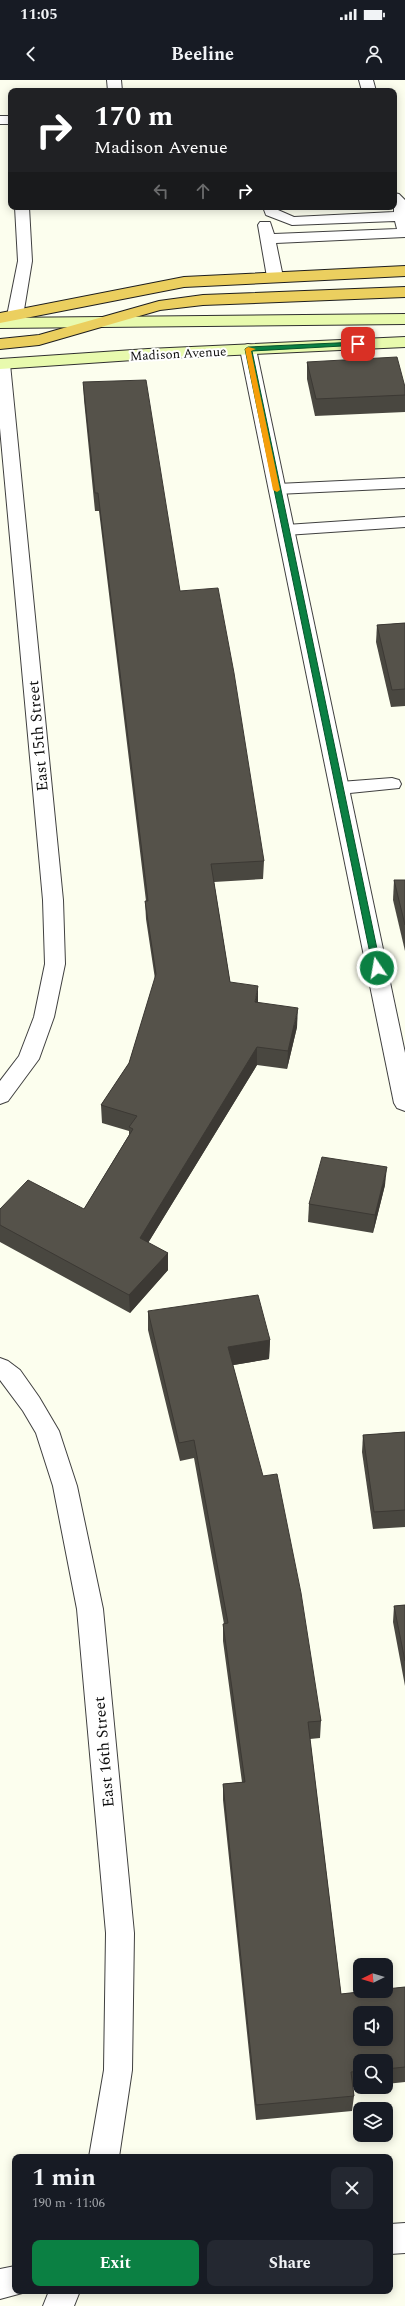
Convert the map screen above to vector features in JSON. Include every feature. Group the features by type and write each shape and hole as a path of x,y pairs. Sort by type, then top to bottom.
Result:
{"highway":[{"path":"0,318 184,282 405,271"},
{"path":"0,344 39,340 159,306 203,300 405,292"}],"main road":[{"name":"Madison Avenue","path":"0,323 405,319"},
{"name":"Madison Avenue","path":"1,364 248,349 405,342"}],"street":[{"path":"268,239 405,233 400,204"},
{"path":"16,316 25,261 22,210"},
{"path":"263,210 274,277"},
{"path":"271,210 271,212 292,221 362,210"},
{"path":"248,349 405,1103"},
{"name":"East 15th Street","path":"0,1096 29,1059 44,1017 55,964 52,892 1,364"},
{"path":"277,489 405,483"},
{"path":"286,530 405,522"},
{"path":"340,788 392,784"},
{"name":"East 16th Street","path":"0,1366 12,1378 31,1404 47,1431 65,1486 90,1609 120,1933 118,2070 104,2154"},
{"path":"393,2239 405,2238"},
{"path":"0,2284 12,2282"},
{"path":"58,2306 64,2294"}],"building":[{"path":"397,357 405,387 405,395 316,399 307,362"},
{"path":"146,380 180,591 218,588 234,673 264,861 211,864 230,982 258,986 255,1002 298,1008 288,1051 257,1047 140,1238 168,1253 129,1295 0,1225 0,1209 28,1180 84,1209 133,1129 129,1127 137,1116 101,1105 129,1063 156,974 145,901 148,901 98,493 95,493 83,382"},
{"path":"405,623 405,689 392,690 377,625"},
{"path":"394,880 405,880 405,925"},
{"path":"322,1157 387,1167 375,1215 309,1204"},
{"path":"258,1295 270,1340 228,1347 263,1476 277,1474 301,1593 321,1721 308,1722 341,1994 353,1993 353,1998 393,1998 393,1988 405,1987 405,2067 393,2068 393,2054 353,2054 353,2072 351,2072 354,2096 256,2105 223,1784 245,1782 223,1624 228,1623 194,1440 179,1443 148,1311"},
{"path":"405,1432 405,1510 374,1512 363,1435"},
{"path":"405,1605 405,1661 394,1606"}],"slow traffic":[{"path":"253,349 248,349 277,490"}],"route":[{"path":"358,344 248,349 377,968"}]}
